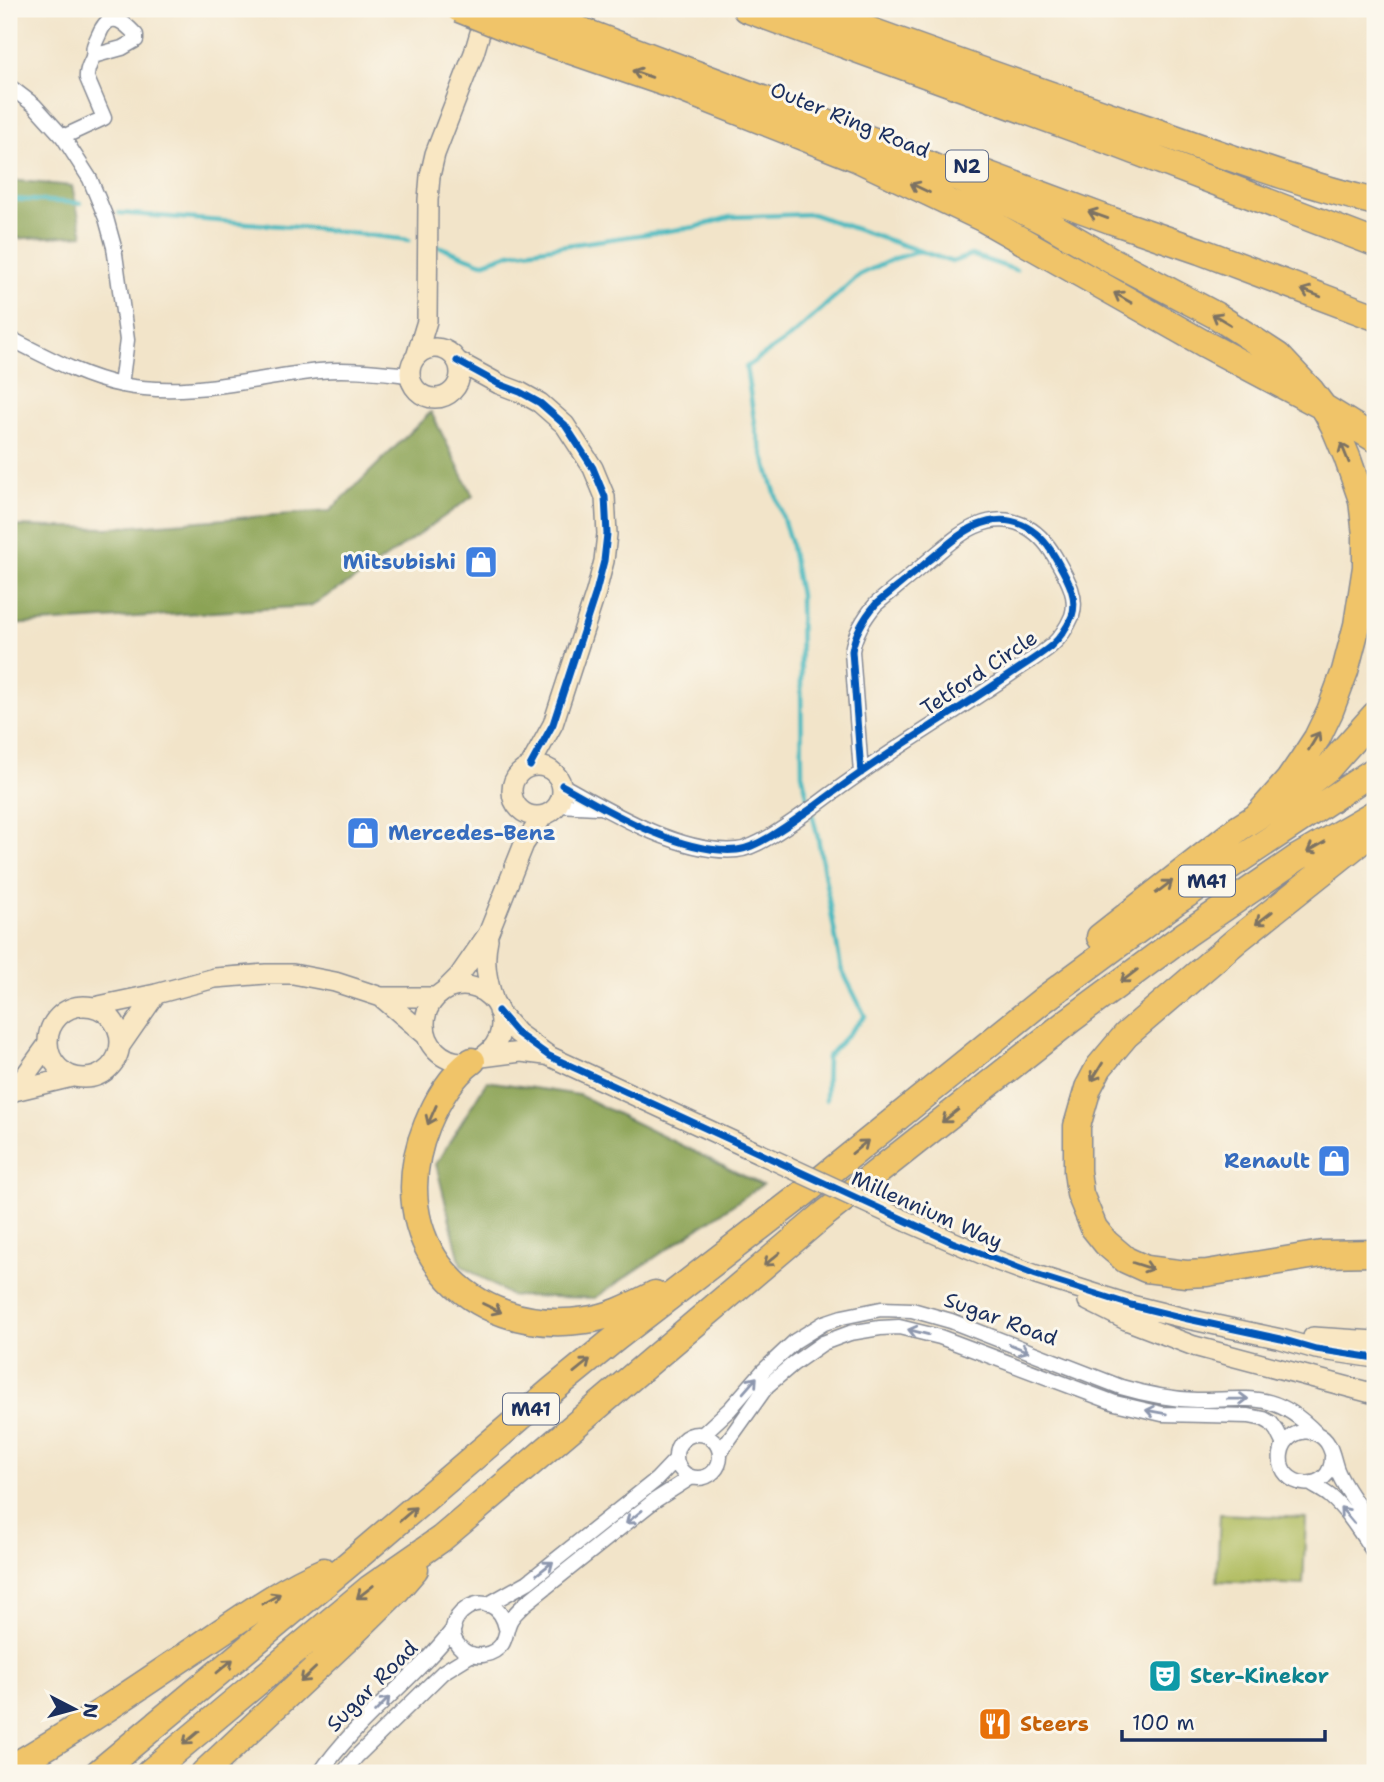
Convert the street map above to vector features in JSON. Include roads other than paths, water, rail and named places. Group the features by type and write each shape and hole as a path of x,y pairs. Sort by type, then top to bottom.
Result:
{"highway":[{"path":"459,9 522,21 874,141 959,178 1049,224 1217,316 1278,356 1326,411 1347,457 1362,500 1366,567 1357,625 1345,671 1330,711 1317,738 1295,771 1258,815"},
{"name":"Outer Ring Road","path":"561,9 770,87 869,129 992,176 1375,317"},
{"path":"746,9 1053,120 1375,243"},
{"path":"760,9 947,70 1246,180 1375,223"},
{"path":"811,9 1233,158 1342,194 1375,202"},
{"path":"522,21 674,86 856,158 982,218 1203,343 1318,404 1375,439"},
{"path":"1043,1000 1066,970 1089,947 1130,912 1258,815 1301,789 1327,769 1375,715"},
{"name":"M41","path":"98,1773 551,1391 804,1194 1043,1000 1174,903 1375,770"},
{"name":"M41","path":"149,1773 369,1589 441,1539 822,1216 1070,1020 1186,934 1297,858 1375,813"},
{"path":"1375,830 1237,940 1126,1035 1099,1067 1088,1088 1077,1126 1080,1194 1094,1228 1106,1243 1126,1260 1146,1269 1186,1274 1207,1273 1322,1254 1375,1253"},
{"path":"477,1059 447,1086 433,1110 421,1139 415,1169 414,1200 418,1227 428,1248 451,1280 490,1309 519,1319 584,1321 606,1317 629,1307 710,1266"},
{"path":"1322,1254 1356,1241 1375,1238"},
{"path":"204,1773 384,1603 441,1539"},
{"path":"9,1769 153,1678 264,1603 309,1578 356,1558"}],"street":[{"path":"486,9 474,53 435,154 430,176 427,321 413,366 415,389 423,396 438,398 452,392 499,384"},
{"path":"63,137 104,118 87,78 87,68 93,56"},
{"path":"9,86 34,105 63,137 90,179 106,218 114,247 127,340 121,385"},
{"path":"427,321 460,369 460,376 452,392"},
{"path":"9,338 70,368 121,385 159,390 193,389 329,370 413,366 429,349 440,348 499,384 540,403 565,425 593,468 605,496 607,534 596,592 553,724 530,766 517,775 511,790 520,811 524,844"},
{"name":"Tetford Circle","path":"557,778 602,808 657,833 702,849 742,850 773,835 861,773 976,698 1051,646 1061,636 1072,616 1072,591 1054,555 1040,535 1031,529 1002,520 974,526 876,604 867,615 856,634 852,651 861,773"},
{"path":"427,1036 426,1016 431,1003 460,976 488,934 524,844 551,811 562,792 557,778 553,724"},
{"path":"530,766 538,765 557,778"},
{"name":"Tetford Circle","path":"551,811 602,808"},
{"path":"520,811 535,817 551,811"},
{"path":"381,997 427,1036 437,1052 453,1061 477,1059 490,1050 500,1032 500,1021 485,972 488,934"},
{"path":"94,1007 215,978 293,974 335,982 381,997 440,994 461,986 471,987 480,990 496,1007"},
{"path":"120,1046 156,994"},
{"path":"11,1093 72,1077 83,1079 98,1076 106,1071 117,1057 120,1035 111,1017 103,1010 80,1006 70,1008 54,1022 49,1032 50,1055 56,1065 72,1077"},
{"name":"Millennium Way","path":"496,1007 517,1033 549,1056 975,1252 1036,1275 1131,1305 1316,1349 1375,1357"},
{"path":"11,1093 48,1044"},
{"name":"Millennium Way","path":"477,1059 521,1052 549,1056"},
{"path":"1036,1275 1126,1320 1194,1346 1375,1394"},
{"name":"Sugar Road","path":"703,1434 795,1341 824,1323 881,1309 912,1310 951,1321 1121,1387 1148,1394 1193,1400 1252,1398 1267,1401 1281,1405 1315,1433"},
{"name":"Sugar Road","path":"720,1452 766,1387 823,1343 850,1333 899,1327 940,1337 1115,1403 1162,1414 1249,1416 1264,1419 1271,1423 1284,1445"},
{"name":"Millennium Way","path":"1281,1339 1316,1337 1375,1341"},
{"path":"1332,1457 1328,1472 1321,1480 1311,1483 1293,1480 1285,1473 1280,1457 1287,1440 1297,1433 1315,1433 1327,1442 1344,1485 1375,1529"},
{"path":"703,1434 714,1441 720,1452 720,1462 715,1471 707,1477 690,1478 680,1470 676,1450 688,1436 703,1434"},
{"path":"676,1459 656,1480 537,1575 487,1605 471,1605 464,1609 455,1621 458,1644 472,1654 485,1655 495,1651 502,1643 510,1619 526,1603 654,1501 690,1478"},
{"path":"1311,1483 1336,1502 1375,1554"},
{"path":"487,1605 500,1614 506,1629"},
{"name":"Sugar Road","path":"320,1773 334,1753 436,1651 454,1628"},
{"name":"Sugar Road","path":"343,1773 443,1672 472,1654"}],"waterway":[{"path":"9,199 81,203"},
{"path":"119,213 308,228 409,240"},
{"path":"438,246 482,263 511,253 696,227 730,217 812,214 920,251"},
{"path":"809,804 802,773 800,595 790,541 756,431 746,367 793,335 859,275 893,259 920,251 952,262 971,255 1016,270"},
{"path":"812,813 841,968 865,1016 827,1057 826,1100"}],"place":[{"name":"Mitsubishi","path":"481,562"},
{"name":"Mercedes-Benz","path":"363,833"},
{"name":"Renault","path":"1334,1161"},
{"name":"Ster-Kinekor","path":"1165,1676"},
{"name":"Steers","path":"995,1724"}]}
